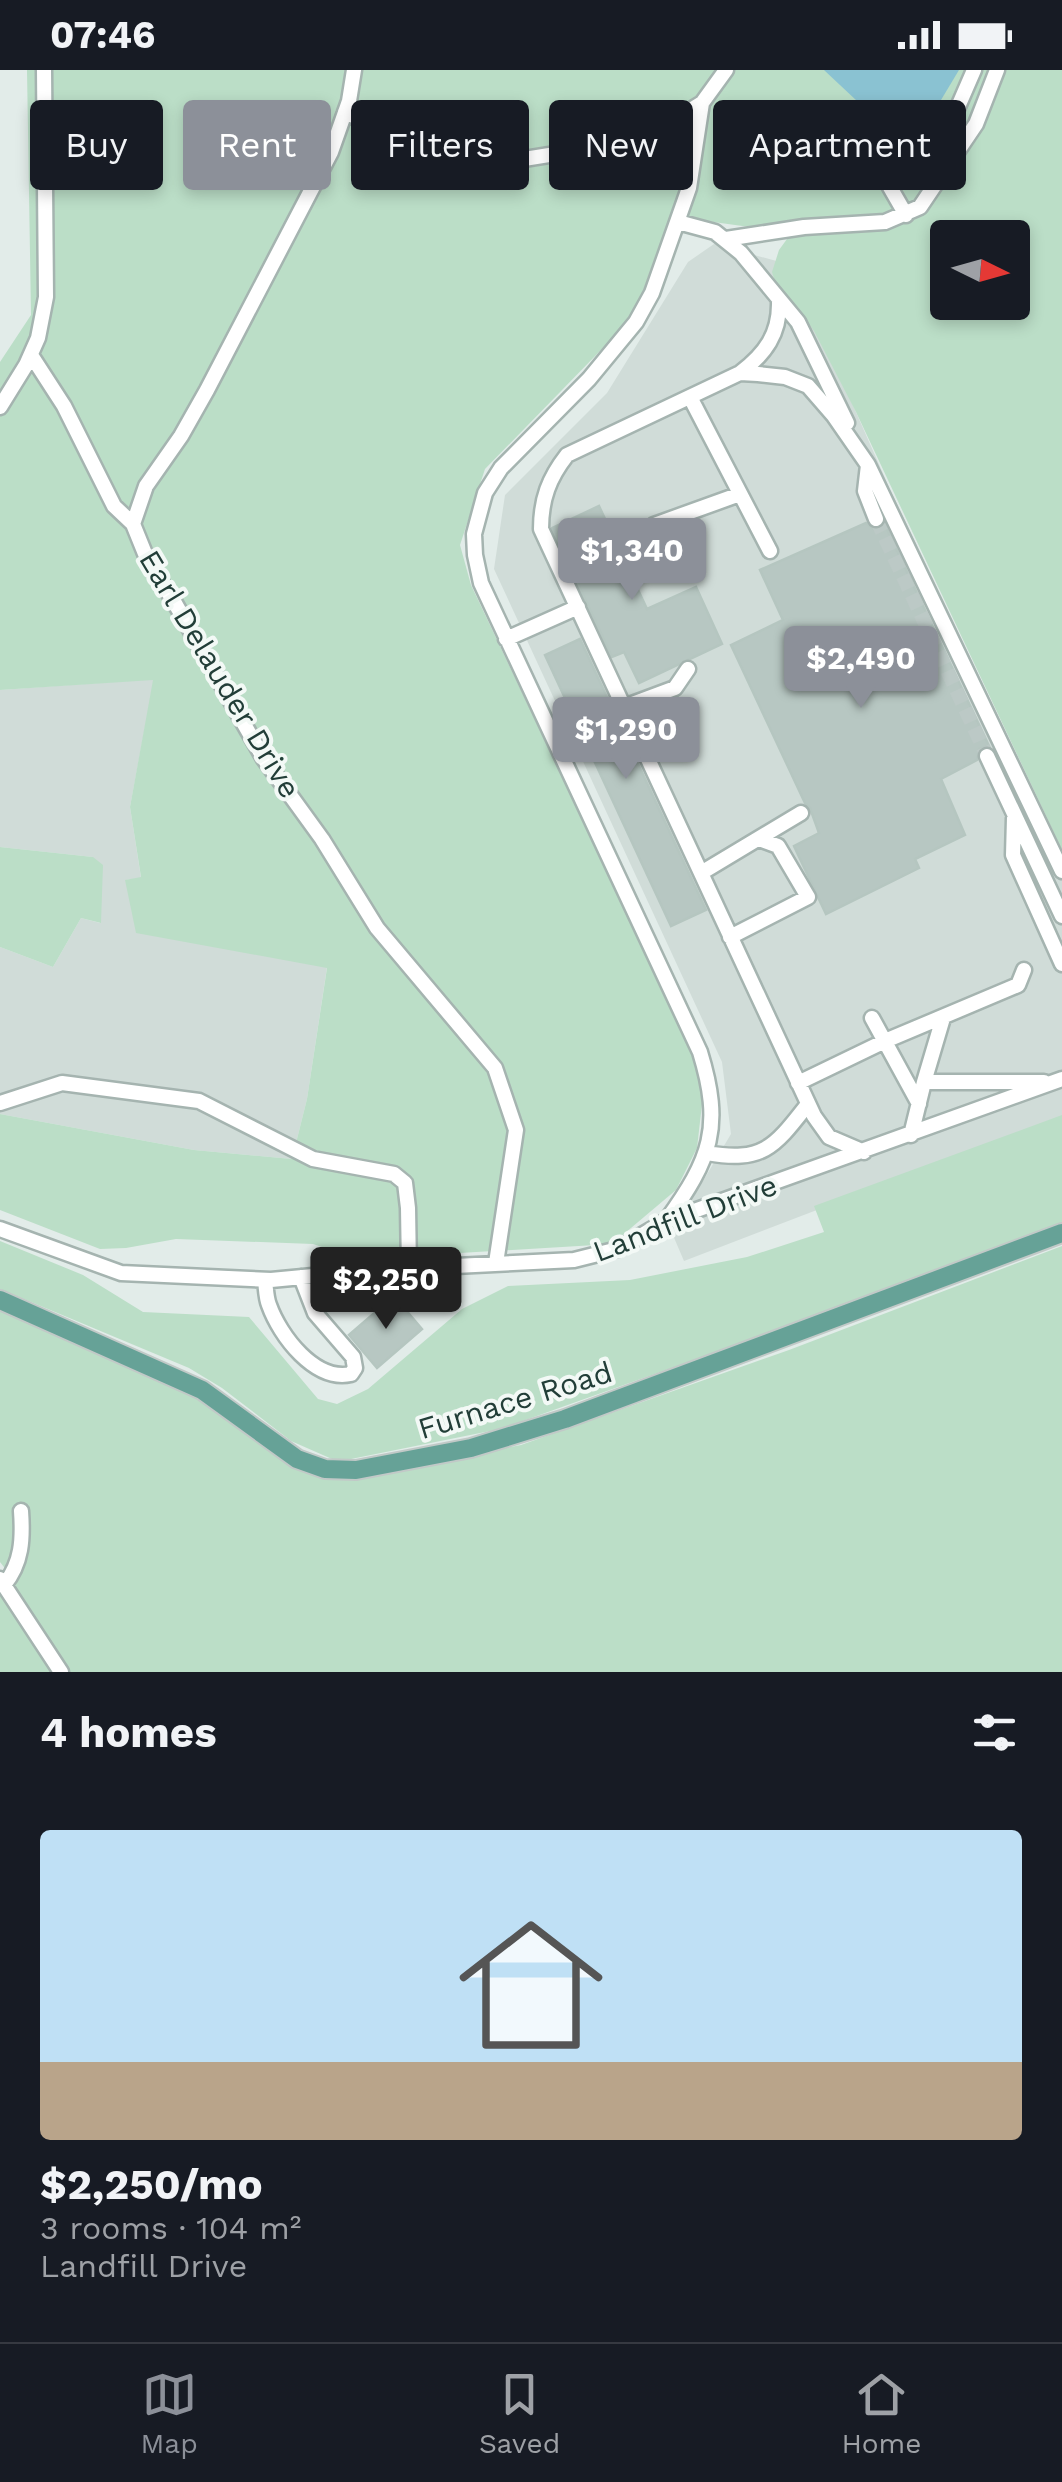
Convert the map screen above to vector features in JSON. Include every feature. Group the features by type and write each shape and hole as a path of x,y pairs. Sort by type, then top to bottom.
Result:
{"main road":[{"name":"Furnace Road","path":"0,1300 189,1383 297,1459 325,1469 356,1470 518,1435 1062,1233"}],"street":[{"path":"0,407 38,338 46,297 44,70"},
{"name":"Earl Delauder Drive","path":"354,70 331,152 181,436 146,486 133,524 150,566 264,759 322,839 377,928 494,1068 516,1130 496,1263"},
{"path":"345,112 458,166 538,158 642,140 702,104 726,70"},
{"path":"961,100 974,70"},
{"path":"966,140 997,70"},
{"path":"666,1221 700,1171 707,1153 711,1103 700,1052 506,639 481,583 474,555 476,522 484,494 500,468 589,378 636,322 652,293 688,188 702,104"},
{"path":"892,190 906,215"},
{"path":"726,239 804,227 885,222 920,207 932,190"},
{"path":"678,222 716,232 726,239 798,322 1062,871"},
{"path":"780,300 780,319 774,335 761,357 740,374 568,456 548,480 541,529 808,1104 829,1137 864,1152"},
{"path":"31,354 64,406 114,506 133,524"},
{"path":"740,374 785,377 808,386 868,465 865,491 876,519"},
{"path":"690,397 770,551"},
{"path":"637,561 640,541 654,524 740,494"},
{"path":"506,639 578,607"},
{"path":"624,707 675,688 688,668"},
{"path":"987,756 1062,916"},
{"path":"1014,812 1013,855 1062,964"},
{"path":"701,874 800,814"},
{"path":"730,937 808,897 778,846 758,839"},
{"path":"798,1083 1018,985 1024,970"},
{"path":"872,1018 919,1104"},
{"path":"912,1134 943,1018"},
{"path":"924,1082 1057,1080"},
{"name":"Landfill Drive","path":"0,1229 121,1273 265,1280 596,1256 629,1244 666,1221 1057,1080"},
{"path":"0,1103 62,1083 198,1101 313,1159 394,1174 404,1183 408,1208 409,1268"},
{"path":"707,1153 745,1157 765,1151 808,1104"},
{"path":"265,1280 268,1305 314,1369 343,1376 351,1374 355,1368 353,1356 315,1313 301,1277"},
{"path":"21,1511 18,1568 2,1582 61,1672"}],"shaded area":[{"path":"714,244 791,265 889,487 1062,850 1062,1116 684,1261 672,1233 731,1134 722,1062 494,569 505,495 607,393 688,262"},
{"path":"154,679 130,807 141,878 126,880 327,967 307,1099 292,1159 194,1150 0,1114 0,947 53,967 81,918 100,923 93,857 0,847 0,690"}],"green space":[{"path":"27,70 1062,70 1062,850 856,412 814,331 777,288 772,272 779,250 787,239 801,234 670,216 634,316 485,469 460,545 471,585 705,1078 697,1148 676,1190 612,1244 358,1259 313,1244 176,1239 100,1249 0,1210 0,1114 194,1150 292,1159 307,1099 327,968 136,933 125,880 141,877 130,807 153,680 0,690 0,362 31,315"},
{"path":"0,847 93,857 103,865 101,923 81,918 53,967 0,947"},
{"path":"1062,1115 1062,1224 500,1429 351,1459 332,1459 291,1441 189,1368 0,1289 0,1241 83,1275 143,1312 249,1317 318,1399 337,1404 368,1389 462,1309 508,1286 630,1280 747,1257 824,1232 814,1206"},
{"path":"1062,1246 1062,1672 0,1672 0,1590 15,1581 0,1562 0,1307 206,1403 291,1464 363,1476 521,1445 789,1350"}],"water":[{"path":"824,70 959,70 941,100 856,100"}],"building":[{"path":"599,506 647,609 696,587 722,644 639,683 624,652 612,657 552,528"},
{"path":"866,523 875,530 885,525 989,746 979,749 977,760 941,779 965,835 915,859 919,868 826,914 794,846 819,833 731,645 783,620 760,570"},
{"path":"580,639 706,910 671,926 545,655"},
{"path":"394,1296 422,1329 377,1368 349,1335"}],"tunnel":[{"path":"876,519 987,756"}]}
